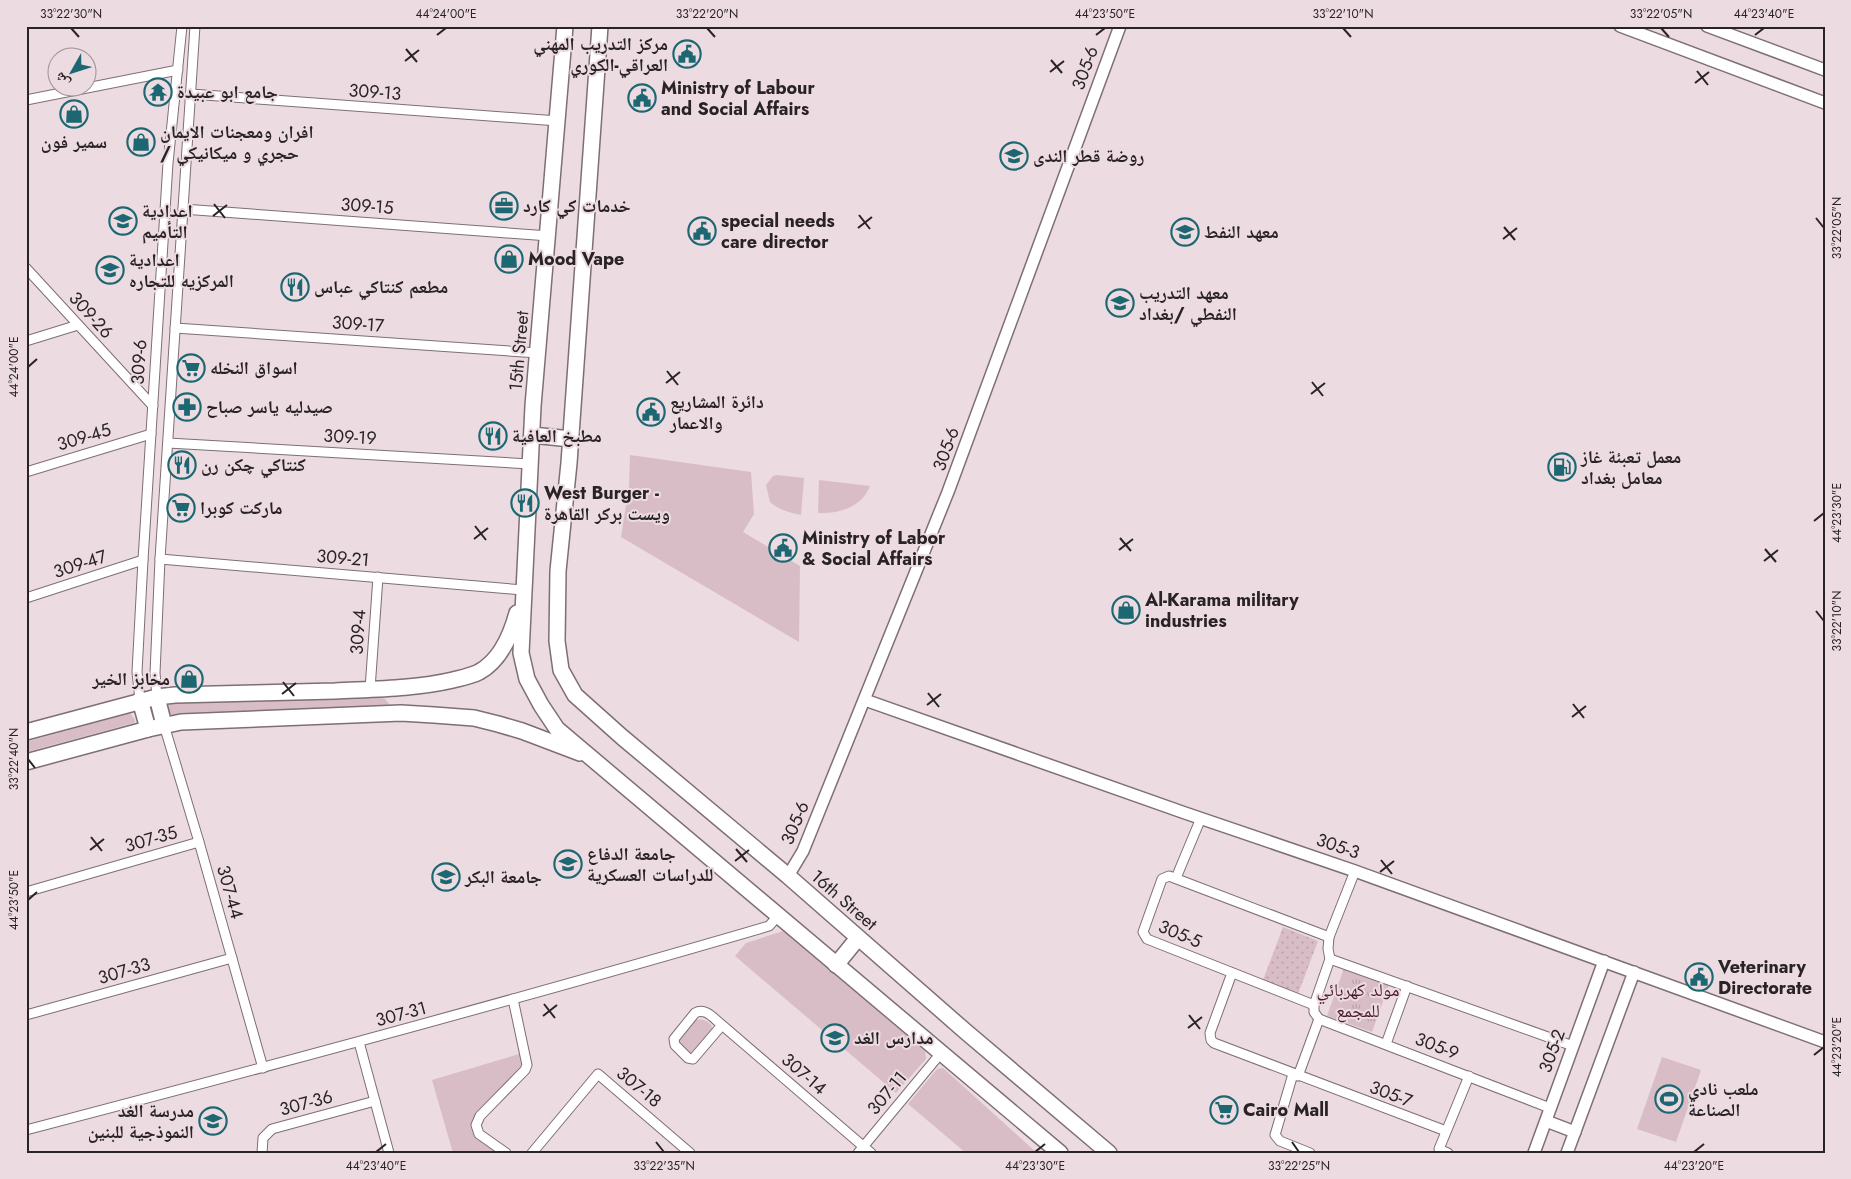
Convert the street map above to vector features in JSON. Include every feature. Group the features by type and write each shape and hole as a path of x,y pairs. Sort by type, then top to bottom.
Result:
{"main road":[{"name":"15th Street","path":"565,26 532,435 521,652 528,679 541,705 558,729 588,756"},
{"path":"532,435 571,439 600,26"},
{"name":"16th Street","path":"571,439 558,571 557,641 561,670 575,695 1109,1153"},
{"path":"26,732 157,697 400,689 463,678 479,672 501,651 511,634 523,590"},
{"path":"400,689 401,714"},
{"path":"288,692 288,718"},
{"path":"157,697 164,725"},
{"path":"140,700 148,729"},
{"path":"26,762 181,722 401,714 474,718 522,731 588,756 1060,1153"},
{"path":"836,965 858,938"}],"street":[{"name":"309-6","path":"140,700 137,672 143,560 168,163 182,26"},
{"name":"309-6","path":"157,697 155,673 160,558 195,26"},
{"name":"305-6","path":"788,876 803,851 948,492 1120,26"},
{"path":"1620,26 1825,103"},
{"path":"1707,26 1825,70"},
{"path":"26,100 178,70"},
{"name":"309-13","path":"191,94 558,121"},
{"path":"168,163 186,164"},
{"name":"309-15","path":"183,209 548,236"},
{"name":"309-26","path":"26,268 153,406"},
{"path":"26,341 78,325"},
{"name":"309-17","path":"175,328 538,353"},
{"name":"309-45","path":"26,472 151,434"},
{"name":"309-19","path":"168,443 530,464"},
{"path":"148,485 165,485"},
{"name":"309-21","path":"160,558 523,590"},
{"name":"309-47","path":"26,598 143,560"},
{"name":"309-4","path":"370,690 378,577"},
{"name":"305-3","path":"865,700 1355,871 1825,1042"},
{"name":"307-44","path":"164,725 263,1068"},
{"path":"1201,818 1176,878 1329,937"},
{"name":"307-35","path":"26,892 199,842"},
{"path":"1310,1153 1281,1142 1275,1135 1316,1012 1330,959 1328,950 1329,937 1355,871"},
{"name":"305-5","path":"1176,878 1169,876 1162,879 1143,932 1147,939 1232,973 1316,1012"},
{"name":"307-31","path":"26,1130 263,1068 513,999 769,926 778,916"},
{"name":"307-33","path":"26,1016 232,958"},
{"path":"1330,959 1573,1046"},
{"name":"305-2","path":"1534,1153 1604,961"},
{"path":"1568,1153 1634,972"},
{"name":"305-7","path":"1232,973 1210,1033 1211,1040 1215,1044 1446,1131"},
{"path":"1386,1044 1407,986"},
{"path":"506,1153 479,1134 476,1125 480,1116 526,1070 527,1065 513,999"},
{"name":"307-14","path":"722,1026 693,1059 688,1058 675,1045 674,1039 697,1012 705,1011 722,1026 861,1150 871,1153"},
{"name":"305-9","path":"1316,1012 1386,1044 1550,1108"},
{"path":"359,1042 388,1153"},
{"name":"307-11","path":"861,1150 941,1053"},
{"name":"307-18","path":"532,1153 598,1074 690,1153"},
{"path":"1448,1153 1439,1149 1469,1076"},
{"name":"307-36","path":"262,1153 263,1138 272,1129 375,1102"},
{"path":"1546,1121 1575,1132"}],"green space":[{"path":"630,455 751,472 754,514 743,532 800,566 799,642 621,537 629,486"},
{"path":"773,476 804,478 801,515 785,511 770,502 766,485"},
{"path":"819,480 870,486 861,499 849,508 834,512 818,513"},
{"path":"378,696 385,699 389,704 373,710 172,715 169,712 169,705 173,702"},
{"path":"130,713 135,720 134,723 26,752 26,742"},
{"path":"1283,927 1318,941 1298,994 1263,980"},
{"path":"783,931 925,1051 926,1059 896,1093 735,956 746,943"},
{"name":"مولد كهربائي للمجمع","path":"1344,968 1389,985 1372,1032 1327,1016"},
{"path":"696,1020 707,1021 713,1031 694,1053 687,1053 679,1046 679,1041"},
{"path":"526,1052 527,1065 480,1116 479,1134 507,1153 453,1153 432,1080"},
{"name":"ملعب نادي الصناعة","path":"1662,1057 1701,1070 1676,1142 1637,1129"},
{"path":"943,1068 1037,1153 966,1153 908,1104 937,1069"}],"place":[{"name":"مركز التدريب المهني العراقي-الكوري","path":"687,54"},
{"name":"جامع ابو عبيدة","path":"158,92"},
{"name":"Ministry of Labour and Social Affairs","path":"642,98"},
{"name":"سمير فون","path":"74,114"},
{"name":"افران ومعجنات الايمان / حجري و ميكانيكي","path":"141,142"},
{"name":"روضة قطر الندى","path":"1014,156"},
{"name":"خدمات كي كارد","path":"504,206"},
{"name":"اعدادية التأميم","path":"123,221"},
{"name":"special needs care director","path":"702,231"},
{"name":"معهد النفط","path":"1185,232"},
{"name":"Mood Vape","path":"509,259"},
{"name":"اعدادية المركزيه للتجاره","path":"110,270"},
{"name":"مطعم كنتاكي عباس","path":"295,287"},
{"name":"معهد التدريب النفطي /بغداد","path":"1120,303"},
{"name":"اسواق النخله","path":"191,368"},
{"name":"صيدليه ياسر صباح","path":"187,407"},
{"name":"دائرة المشاريع والاعمار","path":"651,412"},
{"name":"مطبخ العافية","path":"493,436"},
{"name":"كنتاكي چكن رن","path":"182,465"},
{"name":"معمل تعبئة غاز معامل بغداد","path":"1562,467"},
{"name":"West Burger - ويست بركر القاهرة","path":"525,503"},
{"name":"ماركت كوبرا","path":"181,508"},
{"name":"Ministry of Labor & Social Affairs","path":"783,548"},
{"name":"Al-Karama military industries","path":"1126,610"},
{"name":"مخابز الخير","path":"189,679"},
{"name":"جامعة الدفاع للدراسات العسكرية","path":"568,864"},
{"name":"جامعة البكر","path":"446,877"},
{"name":"Veterinary Directorate","path":"1699,977"},
{"name":"مدارس الغد","path":"835,1038"},
{"name":"ملعب نادي الصناعة","path":"1669,1099"},
{"name":"Cairo Mall","path":"1224,1110"},
{"name":"مدرسة الغد النموذجية للبنين","path":"213,1121"}]}
